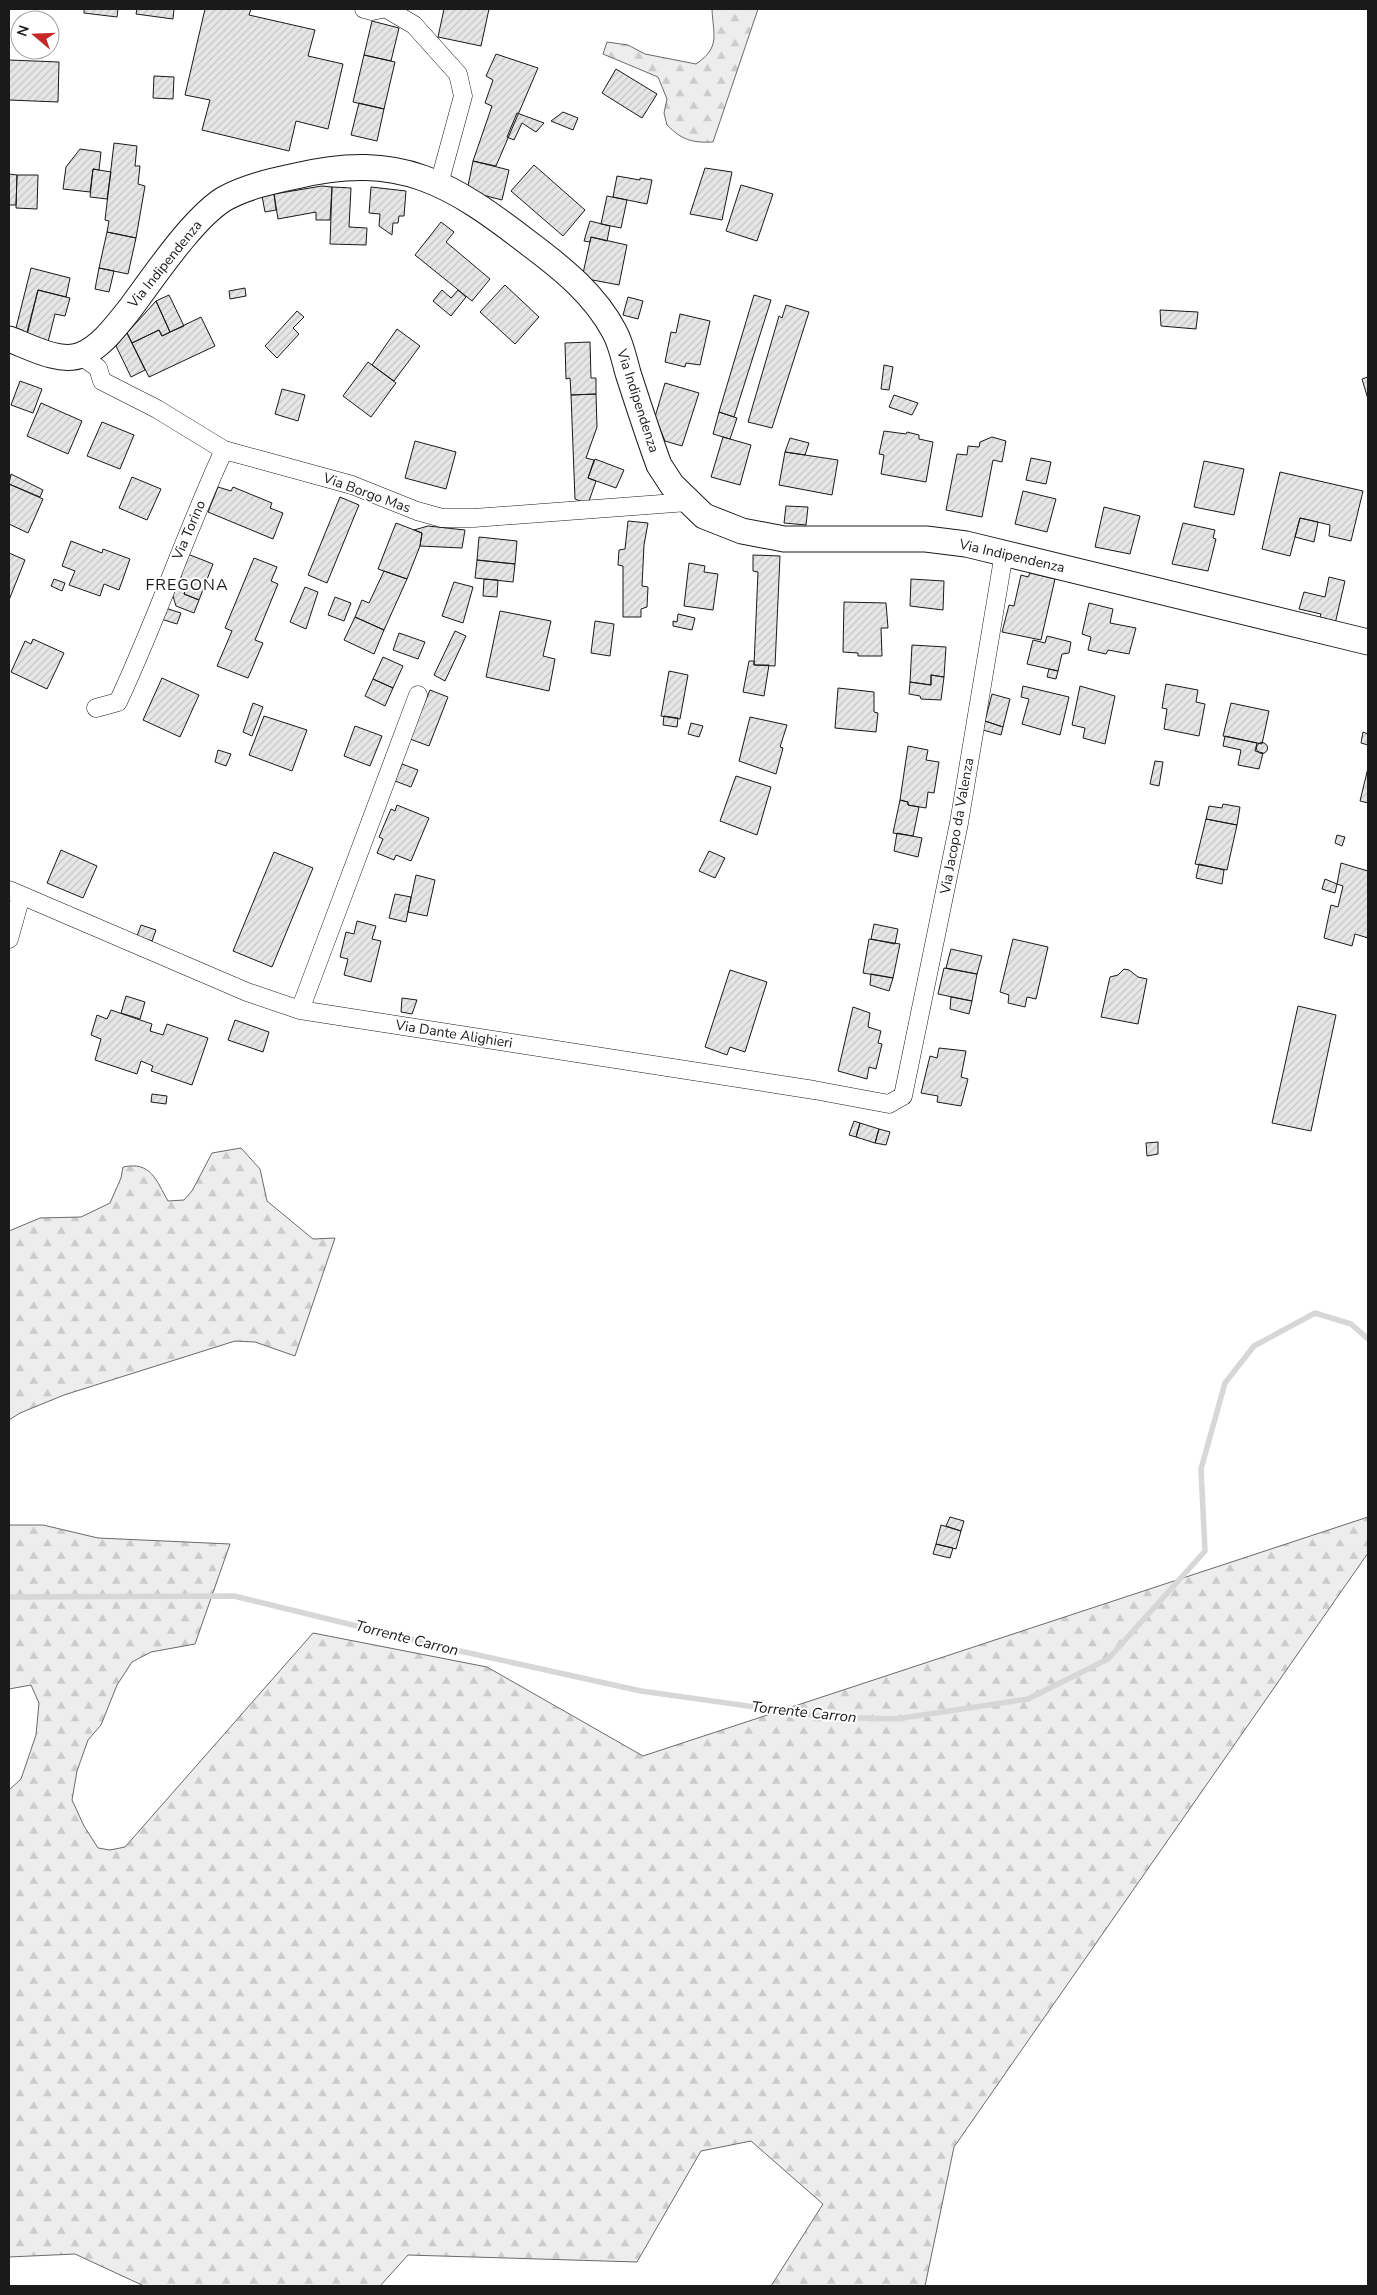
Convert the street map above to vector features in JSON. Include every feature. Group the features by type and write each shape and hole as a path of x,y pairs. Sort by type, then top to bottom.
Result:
{"main road":[{"name":"Via Indipendenza","path":"81,356 112,332 198,221 224,199 265,183 317,171 359,166 382,167 439,184 500,221 549,258 581,286 615,332 659,466 672,485 704,516 742,531 784,539 926,539 966,544 1368,642"},
{"path":"9,339 54,355 69,358 81,356"}],"street":[{"path":"364,9 372,11 382,9"},
{"path":"387,9 414,25 458,74 463,96 439,184"},
{"name":"Via Borgo Mas","path":"81,356 98,368 102,381 157,409 224,450 352,485 417,511 442,518 474,518 688,502"},
{"name":"Via Torino","path":"96,708 118,702 134,668 182,545 224,450"},
{"name":"Via Jacopo da Valenza","path":"903,1096 959,823 1004,553"},
{"path":"300,1010 418,695"},
{"name":"Via Dante Alighieri","path":"9,939 15,893 247,992 300,1010 814,1090 888,1104 903,1096"}],"green space":[{"path":"712,9 758,9 713,142 699,142 688,140 667,125 664,113 667,99 658,77 603,54 607,42 628,45 645,54 696,64 709,52 714,40"},
{"path":"241,1148 260,1169 267,1201 313,1239 335,1238 295,1356 255,1342 235,1341 64,1395 20,1413 9,1420 9,1231 40,1218 81,1217 110,1203 121,1178 123,1167 140,1167 152,1174 168,1201 184,1200 192,1191 212,1153"},
{"path":"1368,1517 1368,1553 954,2147 925,2286 771,2286 823,2204 751,2141 701,2151 637,2262 408,2255 380,2286 144,2286 75,2254 9,2257 9,1790 21,1779 36,1735 39,1703 31,1685 9,1689 9,1525 43,1525 98,1538 230,1544 195,1644 151,1652 132,1662 117,1685 101,1725 88,1740 77,1771 72,1800 84,1826 98,1848 110,1850 125,1847 313,1633 487,1667 643,1756"}],"building":[{"path":"84,9 118,9 117,17 84,13"},
{"path":"137,9 174,9 173,19 136,14"},
{"path":"205,9 251,9 249,15 315,30 308,56 343,64 328,129 296,121 289,151 202,130 210,100 185,95"},
{"path":"444,9 489,9 481,46 438,37"},
{"path":"372,21 399,28 391,61 364,55"},
{"path":"496,54 538,68 496,166 473,161 492,106 485,103 493,80 486,76"},
{"path":"364,55 395,62 384,109 353,102"},
{"path":"9,60 59,62 58,102 9,100"},
{"path":"616,69 657,94 642,118 602,93"},
{"path":"154,76 174,77 173,99 153,98"},
{"path":"359,103 384,109 377,141 351,135"},
{"path":"563,112 578,118 573,130 551,121"},
{"path":"517,113 544,123 536,132 522,123 514,140 507,137"},
{"path":"114,143 137,146 135,166 140,166 138,184 145,186 136,238 107,232 109,221 105,220"},
{"path":"80,149 101,152 99,170 93,169 90,192 63,189 66,167"},
{"path":"473,161 509,170 502,200 467,191"},
{"path":"534,165 585,210 563,236 511,191"},
{"path":"705,168 732,172 722,220 690,214"},
{"path":"93,169 111,172 107,199 90,197"},
{"path":"9,174 17,175 16,205 9,205"},
{"path":"17,175 38,175 37,209 16,208"},
{"path":"617,176 652,180 647,204 613,197"},
{"path":"741,185 773,194 757,241 726,231"},
{"path":"322,186 332,187 330,220 316,220 316,212 278,219 274,194"},
{"path":"332,187 351,188 349,227 367,228 366,245 330,244"},
{"path":"371,187 406,191 404,216 399,216 398,223 393,223 392,235 379,226 380,214 369,213"},
{"path":"274,194 276,210 265,212 262,196"},
{"path":"607,196 627,200 621,228 601,224"},
{"path":"590,221 610,226 607,241 591,237 590,242 584,241"},
{"path":"441,222 454,232 446,242 490,279 472,301 415,255"},
{"path":"107,232 136,238 128,274 99,268"},
{"path":"591,237 627,245 619,285 582,278"},
{"path":"31,268 70,278 66,297 38,290 27,335 15,332"},
{"path":"99,268 114,271 109,292 95,289"},
{"path":"505,285 539,317 515,344 480,312"},
{"path":"245,288 246,296 230,299 229,291"},
{"path":"38,290 70,298 65,316 55,314 48,342 26,336"},
{"path":"442,290 451,298 458,290 466,297 451,316 433,301"},
{"path":"169,295 184,326 170,332 156,301"},
{"path":"754,295 771,300 734,417 719,412"},
{"path":"628,297 643,301 638,319 623,315"},
{"path":"156,301 170,332 162,336 159,330 132,343 127,333"},
{"path":"786,305 809,312 772,428 748,422 779,316 782,318"},
{"path":"1160,310 1198,312 1196,329 1161,326"},
{"path":"297,311 304,317 293,328 299,334 277,358 265,346"},
{"path":"680,314 710,321 700,365 686,363 685,367 665,362 671,332 676,333"},
{"path":"201,317 215,346 149,377 132,343 159,330 162,336"},
{"path":"397,329 420,346 394,381 372,365"},
{"path":"127,333 145,370 131,377 116,346"},
{"path":"590,342 591,378 596,378 596,394 571,395 570,378 566,379 565,343"},
{"path":"368,362 396,383 371,417 343,396"},
{"path":"884,365 893,367 889,390 881,389"},
{"path":"1368,377 1368,399 1362,379"},
{"path":"20,381 42,389 33,413 11,405"},
{"path":"665,383 699,393 682,446 665,441 655,417"},
{"path":"282,389 305,395 298,421 275,414"},
{"path":"596,394 597,427 586,458 594,460 588,478 596,481 588,504 575,499 571,395"},
{"path":"894,395 918,403 912,415 889,407"},
{"path":"41,403 82,421 68,454 27,436"},
{"path":"719,412 737,418 730,439 713,434"},
{"path":"102,422 134,435 120,469 87,456"},
{"path":"884,431 906,434 907,432 919,435 919,439 933,442 926,482 881,474 884,455 879,454"},
{"path":"723,437 751,445 740,485 711,477"},
{"path":"992,437 1006,441 1002,462 993,460 982,517 946,510 957,454 967,455 968,446 979,447 980,442"},
{"path":"790,438 809,443 805,455 785,452"},
{"path":"415,441 456,452 446,489 405,478"},
{"path":"785,452 838,460 832,495 779,485"},
{"path":"1031,458 1051,462 1046,484 1026,480"},
{"path":"595,459 624,470 616,488 588,478"},
{"path":"1204,461 1244,469 1234,515 1194,507"},
{"path":"1280,472 1363,491 1351,541 1329,536 1330,525 1300,518 1290,556 1262,549"},
{"path":"11,474 43,490 40,497 9,484"},
{"path":"132,477 161,489 147,520 119,508"},
{"path":"9,484 43,499 28,533 9,524"},
{"path":"218,487 231,491 233,487 272,503 270,508 283,513 273,539 208,512"},
{"path":"1023,491 1056,499 1047,532 1015,524"},
{"path":"340,497 359,505 327,583 308,575"},
{"path":"786,506 808,507 806,525 784,523"},
{"path":"1104,507 1140,516 1130,554 1095,547"},
{"path":"1300,518 1318,522 1314,542 1295,537"},
{"path":"628,521 648,523 644,545 642,586 648,587 647,607 641,609 641,617 623,617 623,566 618,565 619,550 625,549"},
{"path":"396,523 422,533 420,546 407,579 378,569"},
{"path":"1183,523 1215,530 1213,538 1216,539 1208,571 1172,564"},
{"path":"428,526 465,530 462,548 420,546 422,533 414,530"},
{"path":"479,537 517,541 515,564 477,560"},
{"path":"71,541 102,553 103,549 130,559 119,590 104,584 100,596 69,585 75,571 62,566"},
{"path":"9,553 25,560 9,600"},
{"path":"185,553 213,564 199,600 184,594 189,580 176,575"},
{"path":"753,555 780,556 775,666 754,665 758,572 753,571"},
{"path":"254,558 277,567 271,581 278,584 255,640 263,643 248,678 217,666 232,631 225,628"},
{"path":"477,560 515,564 513,582 475,578"},
{"path":"689,563 705,566 704,572 718,574 713,610 684,606"},
{"path":"384,571 407,579 384,630 355,617 362,600 369,603"},
{"path":"1030,573 1055,579 1041,640 1002,632 1009,605 1014,606 1021,575 1028,577"},
{"path":"176,575 189,580 184,594 199,600 194,613 176,606 171,590"},
{"path":"1329,577 1345,581 1335,624 1319,620 1321,614 1299,609 1304,592 1325,597"},
{"path":"54,579 65,583 62,591 51,586"},
{"path":"484,579 498,580 497,597 483,596"},
{"path":"911,579 944,581 943,610 910,606"},
{"path":"454,582 473,587 463,623 442,616"},
{"path":"305,587 318,592 306,629 290,622"},
{"path":"335,597 351,603 344,621 328,615"},
{"path":"844,602 886,603 888,628 881,628 882,656 858,656 858,653 843,652"},
{"path":"1089,603 1113,609 1110,623 1136,628 1129,654 1108,650 1106,654 1088,650 1091,637 1082,634"},
{"path":"165,608 181,613 177,624 161,619"},
{"path":"500,611 551,621 543,656 555,659 549,691 486,677"},
{"path":"678,614 695,618 692,630 673,626 673,621 677,622"},
{"path":"355,617 384,630 374,654 344,640"},
{"path":"595,621 614,624 610,656 591,653"},
{"path":"455,631 466,636 445,681 434,675"},
{"path":"399,633 425,642 418,659 393,650"},
{"path":"1047,636 1071,642 1069,653 1062,654 1058,671 1027,664 1033,640 1045,643"},
{"path":"33,639 64,653 47,689 11,672 25,641 31,644"},
{"path":"912,645 946,647 944,677 931,675 931,685 910,682"},
{"path":"383,657 403,666 393,688 373,679"},
{"path":"749,661 754,661 754,665 769,665 764,696 743,692"},
{"path":"1049,669 1058,671 1056,679 1047,677"},
{"path":"669,671 688,675 680,719 661,716"},
{"path":"931,675 944,677 941,700 921,699 920,696 909,694 910,682 931,685"},
{"path":"162,678 199,695 180,737 143,720"},
{"path":"373,679 393,688 385,706 365,696"},
{"path":"1166,684 1198,690 1196,702 1205,704 1199,736 1164,729 1167,709 1162,708"},
{"path":"1023,686 1069,697 1060,735 1022,724 1029,699 1021,697"},
{"path":"1080,686 1115,696 1105,744 1083,738 1085,728 1072,725"},
{"path":"838,688 874,692 874,712 878,713 876,732 835,728"},
{"path":"430,690 448,697 429,746 410,739"},
{"path":"992,694 1010,699 1003,727 985,721"},
{"path":"253,703 263,707 252,736 243,732"},
{"path":"1231,703 1269,711 1262,744 1223,736"},
{"path":"264,716 307,730 292,771 249,755"},
{"path":"664,716 678,718 677,727 663,725"},
{"path":"750,717 787,725 780,747 783,748 776,774 739,761"},
{"path":"985,721 1003,727 1001,735 983,730"},
{"path":"691,723 703,726 699,737 688,734"},
{"path":"355,726 382,736 370,766 344,756"},
{"path":"1363,732 1368,734 1368,745 1361,743"},
{"path":"1225,736 1257,743 1255,751 1263,753 1259,769 1238,765 1241,750 1223,746"},
{"path":"1262,742 1268,748 1262,754 1256,748"},
{"path":"908,746 928,750 926,760 939,762 934,793 928,792 926,808 908,805 908,802 900,800"},
{"path":"218,750 231,754 226,766 215,762"},
{"path":"1155,761 1163,762 1159,786 1150,784"},
{"path":"402,764 418,770 411,787 395,781"},
{"path":"1368,768 1368,803 1360,801"},
{"path":"736,776 771,787 757,835 720,821"},
{"path":"900,800 908,802 908,805 919,807 913,836 893,833"},
{"path":"1223,804 1240,807 1237,825 1206,819 1209,806 1222,808"},
{"path":"397,805 429,818 411,861 396,855 394,860 377,853 383,839 379,837 391,809 395,811"},
{"path":"1206,819 1237,825 1227,870 1195,864"},
{"path":"897,833 922,838 918,857 894,851"},
{"path":"1337,835 1345,837 1342,846 1335,843"},
{"path":"61,850 97,866 83,898 47,883"},
{"path":"709,851 725,858 715,878 699,871"},
{"path":"274,852 313,868 272,967 233,951"},
{"path":"1341,863 1368,871 1368,938 1355,934 1352,946 1324,938 1331,905 1338,907 1343,886 1337,884"},
{"path":"1199,864 1224,870 1222,884 1196,878"},
{"path":"416,875 435,880 427,916 408,912"},
{"path":"1325,879 1337,884 1335,893 1322,889"},
{"path":"395,894 411,897 406,922 389,918"},
{"path":"357,921 376,926 372,939 381,941 371,982 344,975 348,959 340,957 346,932 354,934"},
{"path":"874,924 898,929 895,944 871,939"},
{"path":"141,925 156,930 152,941 137,936"},
{"path":"869,939 900,944 893,978 863,973"},
{"path":"1013,939 1048,947 1036,999 1027,997 1025,1007 1008,1003 1009,995 1000,992"},
{"path":"951,949 982,956 977,974 946,968"},
{"path":"944,968 977,974 972,1001 938,994"},
{"path":"1124,969 1129,970 1138,977 1147,979 1138,1024 1101,1017 1110,977 1118,975"},
{"path":"730,970 767,982 745,1052 730,1047 727,1055 705,1047"},
{"path":"871,974 893,978 889,991 870,985"},
{"path":"126,996 145,1002 140,1019 121,1013"},
{"path":"951,997 972,1001 969,1014 950,1009"},
{"path":"402,998 417,1000 412,1014 401,1012"},
{"path":"1298,1006 1336,1015 1311,1131 1272,1123"},
{"path":"853,1007 870,1013 868,1027 881,1031 878,1043 882,1044 876,1069 869,1067 867,1079 838,1071"},
{"path":"111,1010 152,1024 150,1031 163,1035 167,1024 208,1038 192,1085 151,1071 153,1066 141,1061 137,1074 95,1060 101,1039 91,1035 97,1015 107,1019"},
{"path":"235,1020 269,1032 263,1052 228,1040"},
{"path":"939,1048 966,1051 961,1077 968,1079 961,1106 937,1102 938,1096 921,1093 930,1056 937,1058"},
{"path":"152,1094 167,1096 166,1104 151,1102"},
{"path":"854,1121 860,1123 856,1137 849,1135"},
{"path":"860,1123 879,1129 875,1143 856,1137"},
{"path":"879,1129 890,1132 886,1145 875,1143"},
{"path":"1158,1142 1158,1154 1147,1156 1146,1143"},
{"path":"950,1517 964,1521 961,1531 946,1526"},
{"path":"941,1525 961,1531 956,1549 936,1544"},
{"path":"936,1544 953,1548 950,1558 933,1554"}],"waterway":[{"name":"Torrente Carron","path":"9,1597 234,1596 451,1649 641,1691 826,1717 896,1719 1028,1699 1108,1659 1205,1551 1201,1469 1225,1383 1254,1346 1315,1313 1351,1324 1368,1339"}],"district":[{"name":"FREGONA","path":"187,585"}]}
